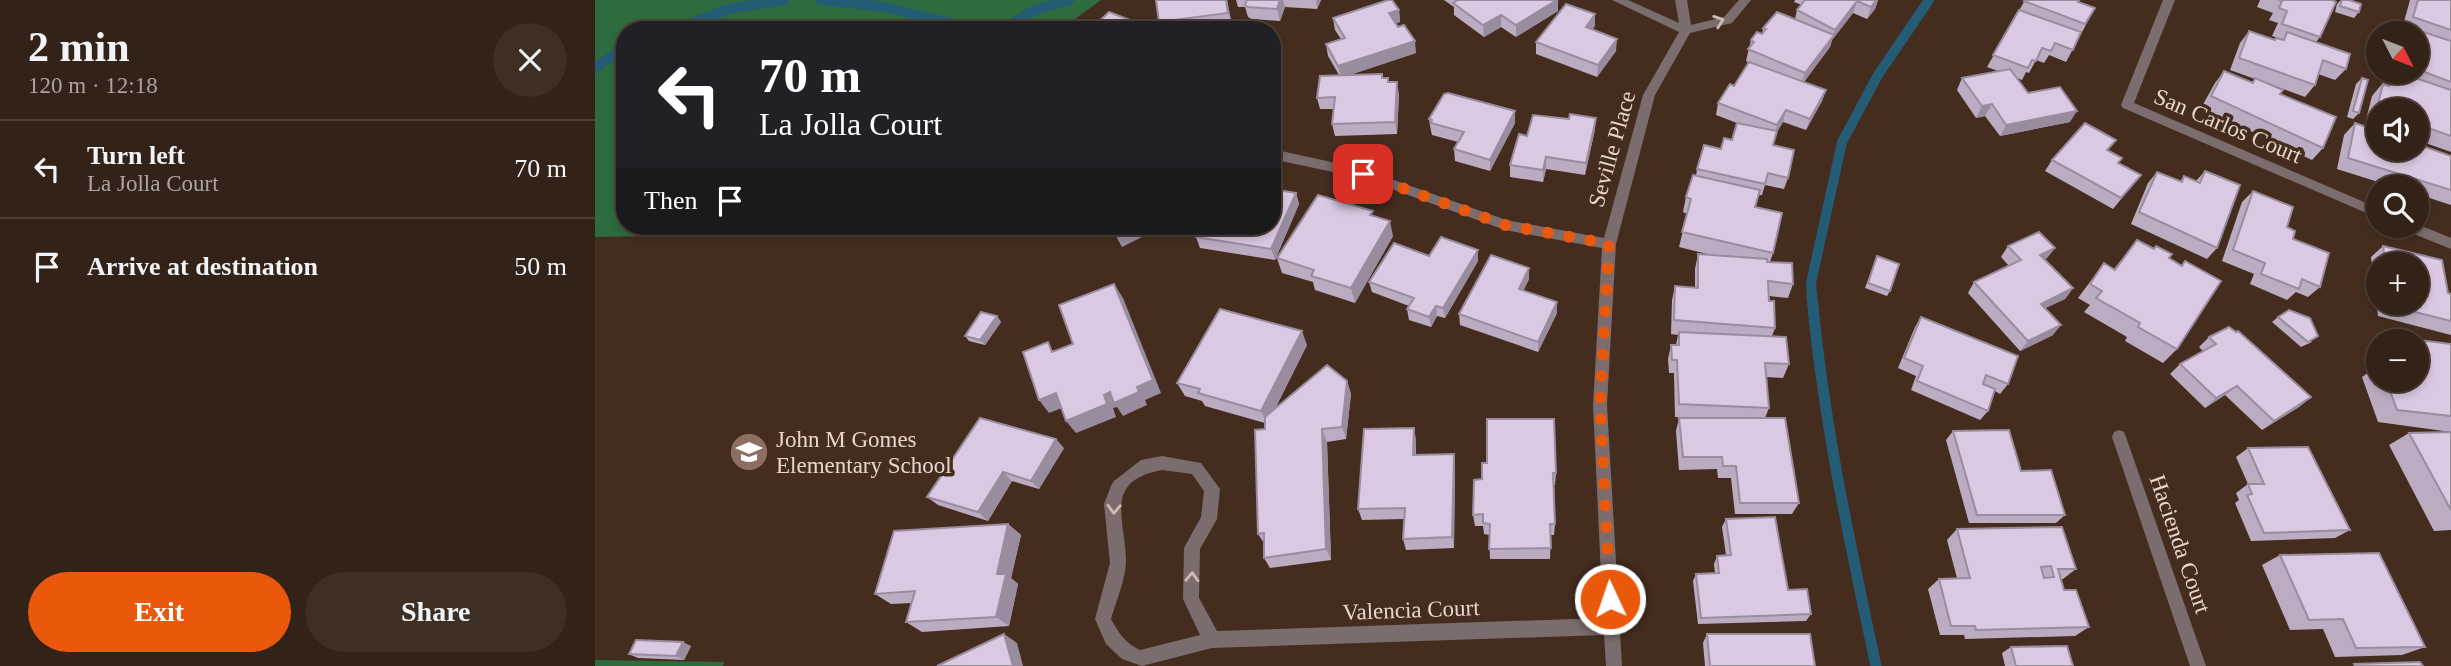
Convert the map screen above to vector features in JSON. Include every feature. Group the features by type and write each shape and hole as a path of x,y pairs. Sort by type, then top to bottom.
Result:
{"street":[{"path":"1618,0 1686,30 1728,20 1745,0"},
{"path":"1681,0 1686,30"},
{"name":"San Carlos Court","path":"2169,0 2127,105 2366,208"},
{"name":"Seville Place","path":"1614,666 1600,405 1609,244 1649,95 1686,30"},
{"path":"1281,156 1363,174 1505,225 1609,244"},
{"path":"2429,235 2451,244"},
{"name":"Hacienda Court","path":"2119,437 2198,666"},
{"name":"Valencia Court","path":"1212,640 1191,599 1192,548 1209,519 1212,489 1196,468 1162,463 1141,467 1119,486 1112,504 1118,563 1103,619 1111,638 1128,653 1140,658 1212,640 1612,626"}],"green space":[{"path":"595,0 1101,0 1072,21 616,21 616,235 723,235 595,237"},
{"path":"595,660 724,662 723,666 595,666"}],"building":[{"path":"1156,0 1226,0 1228,13 1159,21"},
{"path":"1247,0 1280,0 1277,9 1248,7 1245,5"},
{"path":"1392,0 1399,10 1389,13 1398,27 1404,25 1415,41 1338,66 1326,44 1345,38 1333,18"},
{"path":"1458,0 1557,0 1516,25 1501,15 1483,25 1453,3"},
{"path":"1805,0 1876,0 1871,7 1857,1 1835,30 1797,10"},
{"path":"2025,0 2079,0 2078,2 2095,8 2085,24"},
{"path":"2278,0 2336,2 2320,37 2282,24 2287,11 2279,8 2282,1"},
{"path":"2342,0 2361,4 2359,12 2340,6"},
{"path":"2418,0 2451,0 2451,30 2413,17"},
{"path":"1566,4 1595,14 1586,27 1617,39 1598,65 1536,42"},
{"path":"2019,10 2081,32 2073,50 2055,43 2051,51 2042,48 2036,61 2032,60 2028,68 1993,55"},
{"path":"1109,12 1132,21 1100,21"},
{"path":"1777,12 1834,35 1805,73 1748,49 1757,32 1762,34 1766,29 1763,28"},
{"path":"2249,31 2275,40 2284,40 2287,32 2350,54 2346,69 2323,60 2315,85 2239,58"},
{"path":"2429,34 2451,41 2451,82 2429,74"},
{"path":"1749,62 1826,90 1810,119 1786,110 1777,125 1718,103 1730,84 1734,86"},
{"path":"2010,69 2028,93 2060,87 2077,111 2006,125 1992,104 1982,106 1962,78"},
{"path":"2224,71 2253,83 2255,78 2283,90 2280,94 2336,117 2323,148 2211,96"},
{"path":"1382,74 1382,78 1388,78 1388,82 1397,82 1395,122 1332,124 1335,97 1317,98 1320,76"},
{"path":"2362,78 2366,79 2359,113 2353,111"},
{"path":"2429,83 2451,90 2451,136 2429,128 2429,98 2380,98 2383,84 2389,86"},
{"path":"1444,94 1515,111 1490,160 1454,149 1464,132 1431,123 1432,120 1429,119"},
{"path":"1570,114 1596,118 1586,163 1546,157 1543,170 1510,165 1519,134 1527,136 1533,115 1569,119"},
{"path":"1737,123 1777,131 1773,145 1794,150 1788,178 1768,173 1765,184 1697,169 1704,145 1721,149 1724,138 1732,140"},
{"path":"2085,123 2116,140 2107,150 2122,158 2118,163 2141,175 2121,198 2052,160"},
{"path":"2355,123 2366,127 2366,161 2429,161 2429,148 2451,156 2451,190 2429,183 2429,175 2403,175 2348,158"},
{"path":"2205,171 2240,185 2217,248 2139,212 2157,172 2182,182 2184,176 2200,183"},
{"path":"1693,175 1760,190 1755,207 1782,213 1773,253 1682,232 1691,199 1686,197"},
{"path":"1281,190 1296,193 1281,227"},
{"path":"2253,191 2293,207 2287,227 2295,231 2293,239 2329,253 2320,287 2302,279 2299,289 2261,274 2265,263 2233,250"},
{"path":"1318,195 1373,211 1370,215 1390,221 1351,288 1311,276 1314,270 1277,258"},
{"path":"2039,232 2055,248 2040,255 2073,288 2041,304 2061,325 2028,341 1974,282 2021,260 2008,246"},
{"path":"1197,235 1277,235 1271,249 1196,237"},
{"path":"1441,237 1478,250 1443,308 1436,306 1429,317 1407,309 1414,298 1369,282 1394,243 1429,256"},
{"path":"2137,240 2172,254 2169,258 2182,266 2185,261 2221,281 2177,349 2138,327 2140,323 2096,298 2102,291 2090,284 2104,263 2115,270"},
{"path":"2383,246 2408,252 2384,252"},
{"path":"1698,254 1792,263 1793,284 1768,281 1769,301 1774,301 1775,328 1674,320 1675,286 1698,288"},
{"path":"1491,255 1529,268 1519,289 1557,302 1538,342 1459,314"},
{"path":"1877,256 1899,264 1890,291 1868,283"},
{"path":"2429,257 2442,260 2448,293 2451,294 2451,321 2427,315"},
{"path":"1114,284 1153,380 1137,387 1139,392 1114,403 1110,392 1104,395 1107,404 1066,421 1056,393 1039,400 1023,352 1048,342 1052,352 1073,344 1059,305"},
{"path":"1220,309 1302,331 1261,411 1198,393 1200,389 1177,383"},
{"path":"2289,310 2310,318 2318,336 2308,342 2278,317"},
{"path":"981,312 997,316 980,340 965,336"},
{"path":"1921,317 2018,356 2008,384 1986,375 1983,384 1995,389 1988,411 1917,381 1923,366 1904,358"},
{"path":"2229,327 2238,331 2311,397 2274,421 2237,386 2216,398 2180,364 2216,344 2209,337"},
{"path":"1679,332 1786,337 1789,364 1765,363 1769,408 1679,404 1677,360 1672,360 1671,345 1679,345"},
{"path":"2429,341 2451,344 2451,416 2397,410 2390,392 2429,392"},
{"path":"1327,365 1347,381 1342,427 1322,429 1326,549 1264,558 1264,533 1258,534 1255,430 1265,429 1265,417"},
{"path":"980,418 1056,439 1031,481 1003,472 978,512 927,497"},
{"path":"1679,418 1785,418 1799,503 1740,503 1736,466 1723,466 1722,457 1683,457"},
{"path":"1487,419 1554,419 1555,524 1550,524 1551,548 1489,549 1490,524 1483,523 1483,514 1473,515 1474,480 1482,479 1482,463 1487,463"},
{"path":"1414,428 1413,455 1454,454 1452,537 1403,539 1405,508 1358,509 1364,429"},
{"path":"2009,430 2021,471 2051,470 2065,515 1977,515 1953,431"},
{"path":"2451,432 2451,510 2409,433"},
{"path":"2308,447 2350,530 2264,533 2247,495 2252,494 2248,484 2264,484 2248,448"},
{"path":"1775,517 1788,590 1807,589 1811,614 1701,618 1696,574 1719,573 1717,556 1731,555 1726,519"},
{"path":"1008,524 997,574 1006,574 996,617 906,622 915,591 875,594 894,531"},
{"path":"2062,527 2076,569 2058,569 2064,590 2076,590 2089,627 1976,630 1975,626 1951,626 1939,579 1970,578 1957,529","holes":["2051,566 2054,577 2044,578 2041,567"]},
{"path":"2379,553 2425,647 2356,648 2343,619 2309,620 2280,555"},
{"path":"1004,634 1013,666 937,666"},
{"path":"1707,634 1810,634 1815,666 1710,666"},
{"path":"636,640 683,642 676,656 629,654"},
{"path":"2067,646 2073,666 2016,666 2011,647"},
{"path":"2420,662 2423,666 2354,664"}],"waterway":[{"path":"697,21 729,9 784,0"},
{"path":"821,0 885,7 942,21"},
{"path":"1016,21 1035,10 1069,0"},
{"path":"1812,298 1811,283 1842,142 1878,75 1929,0"},
{"path":"595,68 616,53"},
{"path":"1812,296 1830,435 1876,666"}],"place":[{"name":"John M Gomes Elementary School","path":"749,452"}],"route":[{"path":"1363,174 1505,225 1609,244 1600,405 1610,599"}]}
